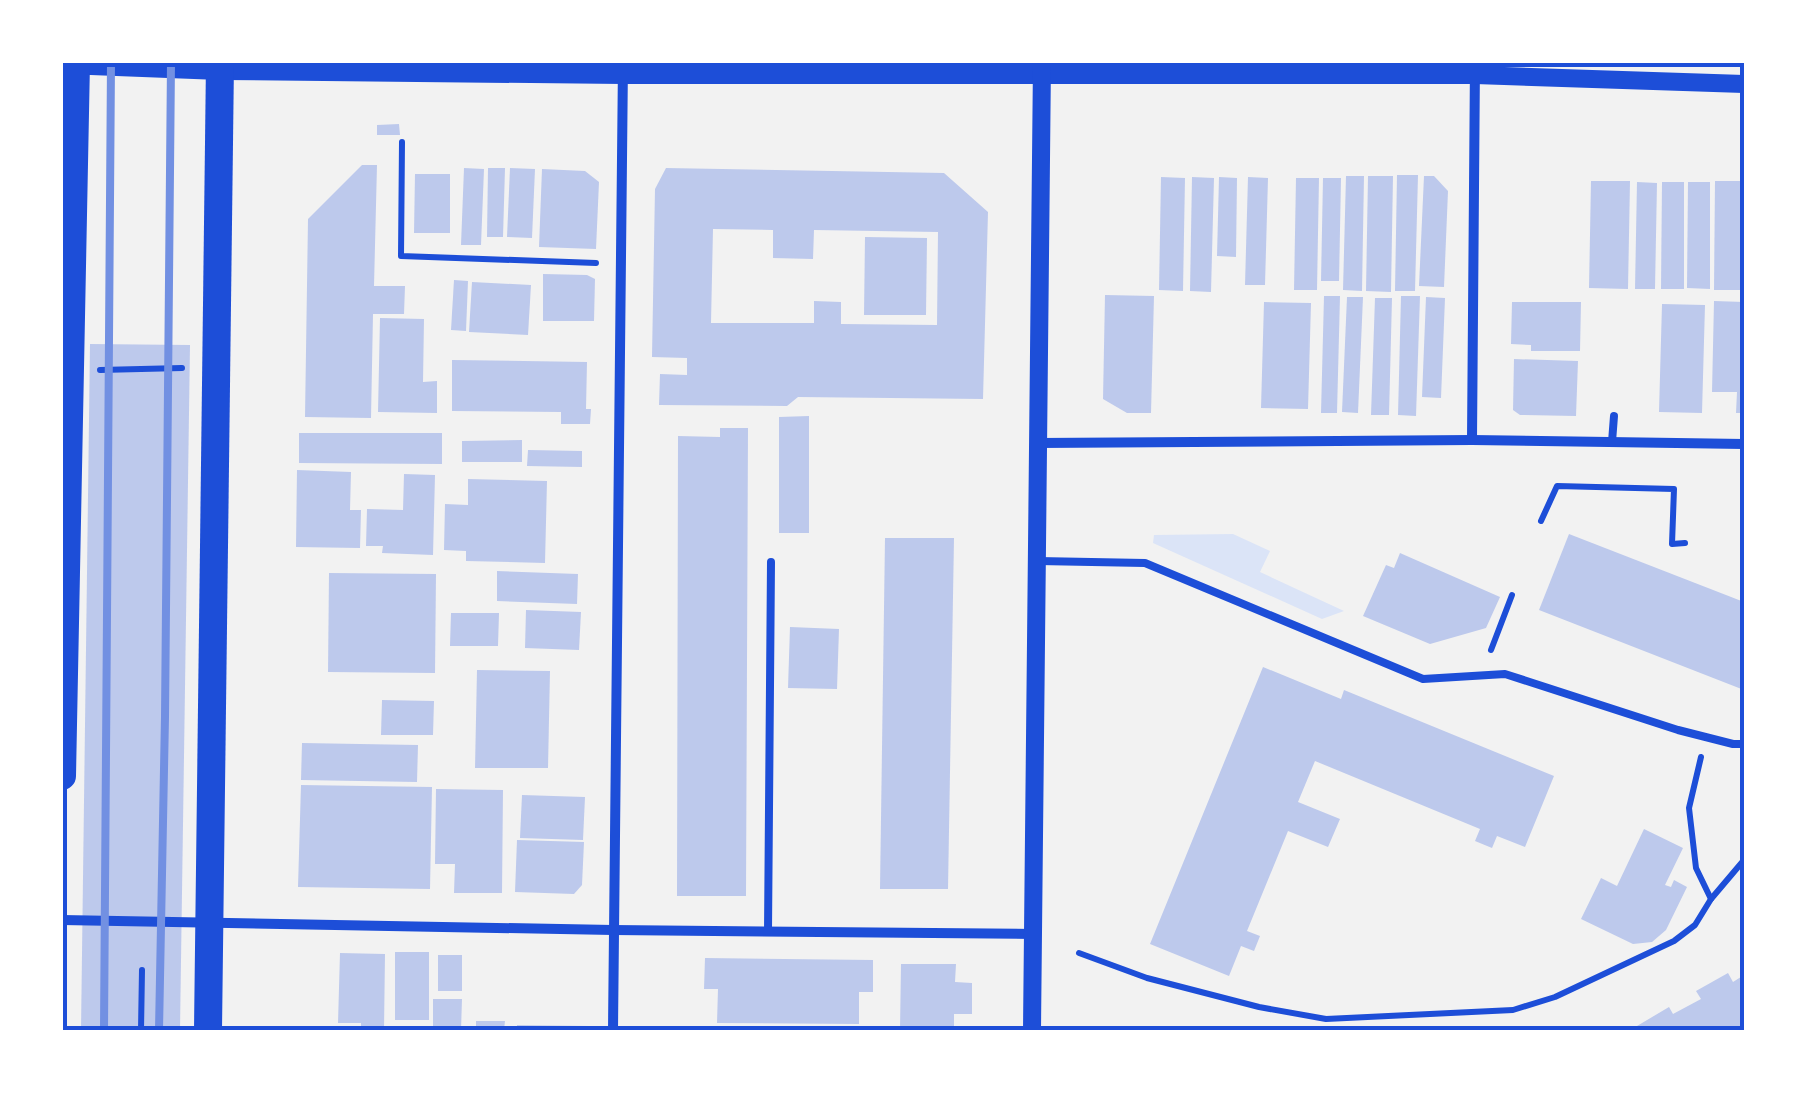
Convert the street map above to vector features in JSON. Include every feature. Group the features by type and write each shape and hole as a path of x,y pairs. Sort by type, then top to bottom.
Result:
{"highway":[{"path":"62,776 72,64"},
{"path":"208,1030 220,67"}],"street":[{"path":"72,64 623,69 1475,69 1744,84"},
{"path":"612,1030 623,69"},
{"path":"1032,1030 1042,69"},
{"path":"1472,440 1475,69"},
{"path":"1038,443 1472,440 1744,444"},
{"path":"62,920 1033,934"}],"lane":[{"path":"1612,442 1614,416"},
{"path":"1037,561 1144,563 1423,679 1504,674 1705,736 1744,744"},
{"path":"768,932 771,562"}],"path":[{"path":"402,142 401,256 621,264"},
{"path":"89,370 189,368"},
{"path":"1541,521 1558,486 1674,489 1672,544 1685,544"},
{"path":"1481,675 1512,596"},
{"path":"1705,736 1689,808 1696,868 1711,899"},
{"path":"1079,952 1147,978 1259,1007 1326,1019 1513,1010 1556,998 1674,941 1695,925 1744,860"},
{"path":"141,1030 142,970"}],"shaded area":[{"path":"1233,534 1270,551 1260,572 1344,611 1322,619 1153,543 1154,535"}],"building":[{"path":"399,124 400,135 377,135 377,125"},
{"path":"362,165 377,165 374,286 405,286 404,314 373,314 371,418 305,417 308,219"},
{"path":"464,168 484,169 481,245 461,245"},
{"path":"488,168 505,168 503,237 487,237"},
{"path":"510,168 535,169 532,238 507,237"},
{"path":"666,168 944,173 988,212 983,399 798,397 787,406 659,405 660,374 687,375 687,358 652,357 655,189","holes":["713,229 773,230 773,258 813,259 814,230 938,232 937,325 841,324 841,302 814,301 814,323 711,323"]},
{"path":"542,169 585,171 599,182 596,249 539,247"},
{"path":"415,174 450,174 450,233 414,233"},
{"path":"1397,175 1418,175 1415,291 1395,291"},
{"path":"1346,176 1364,176 1362,291 1343,290"},
{"path":"1368,176 1393,176 1391,292 1366,291"},
{"path":"1424,176 1434,176 1448,191 1444,287 1419,286"},
{"path":"1161,177 1185,178 1183,291 1159,290"},
{"path":"1192,177 1214,178 1211,292 1190,291"},
{"path":"1219,177 1237,178 1236,257 1217,256"},
{"path":"1248,177 1268,178 1265,285 1245,285"},
{"path":"1296,178 1319,178 1317,290 1294,290"},
{"path":"1323,178 1341,178 1339,281 1321,281"},
{"path":"1591,181 1630,181 1628,289 1589,288"},
{"path":"1715,181 1744,181 1744,290 1714,290"},
{"path":"1637,182 1657,183 1655,289 1635,289"},
{"path":"1662,182 1684,182 1684,289 1661,289"},
{"path":"1688,182 1710,182 1710,289 1687,288"},
{"path":"865,237 927,238 926,315 864,315"},
{"path":"543,274 587,275 595,279 594,321 543,321"},
{"path":"454,280 468,281 466,331 451,330"},
{"path":"472,282 531,285 528,335 469,332"},
{"path":"1105,295 1154,296 1151,413 1127,413 1103,399"},
{"path":"1324,296 1340,296 1337,413 1321,413"},
{"path":"1401,296 1420,296 1416,416 1398,415"},
{"path":"1347,297 1363,297 1358,413 1342,412"},
{"path":"1426,297 1445,298 1441,398 1422,397"},
{"path":"1375,298 1392,298 1389,415 1371,415"},
{"path":"1714,301 1744,302 1744,413 1736,413 1737,392 1712,392"},
{"path":"1264,302 1311,303 1308,409 1261,408"},
{"path":"1512,302 1581,302 1580,351 1531,351 1531,345 1511,344"},
{"path":"1662,304 1705,305 1702,413 1659,412"},
{"path":"380,318 424,319 423,382 437,381 437,413 378,412"},
{"path":"90,344 190,345 180,1030 81,1030"},
{"path":"1514,359 1578,361 1576,416 1520,415 1513,410"},
{"path":"452,360 587,362 586,409 591,409 590,424 561,424 561,412 452,411"},
{"path":"809,416 809,533 779,533 779,417"},
{"path":"720,428 748,428 746,896 677,896 678,436 720,437"},
{"path":"299,433 442,433 442,464 299,463"},
{"path":"522,440 522,462 462,462 462,441"},
{"path":"528,450 582,451 582,467 527,466"},
{"path":"297,470 351,472 350,510 361,510 360,548 296,547"},
{"path":"404,474 435,475 433,555 382,553 383,546 366,546 367,509 403,510"},
{"path":"468,479 547,481 545,563 466,561 466,551 444,550 445,504 468,505"},
{"path":"1569,534 1744,602 1744,690 1539,610"},
{"path":"885,538 954,538 948,889 880,889"},
{"path":"1400,553 1500,597 1486,628 1430,644 1363,616 1386,565 1394,568"},
{"path":"497,571 578,574 577,604 497,601"},
{"path":"329,573 436,574 435,673 328,672"},
{"path":"526,610 581,612 579,650 525,648"},
{"path":"451,613 499,613 498,646 450,646"},
{"path":"790,627 839,629 837,689 788,688"},
{"path":"1263,667 1341,699 1344,690 1554,776 1525,847 1497,836 1492,848 1475,841 1480,829 1315,761 1298,802 1340,819 1328,847 1288,831 1247,931 1260,936 1254,951 1241,946 1229,976 1150,944"},
{"path":"477,670 550,671 548,768 475,768"},
{"path":"382,700 434,701 433,735 381,735"},
{"path":"302,743 418,745 417,782 301,780"},
{"path":"301,785 432,787 430,889 298,887"},
{"path":"436,789 503,790 502,893 454,893 455,864 435,864"},
{"path":"522,795 585,797 583,840 520,838"},
{"path":"1644,829 1683,848 1665,885 1671,887 1674,880 1687,887 1666,930 1652,942 1633,944 1581,919 1601,878 1617,886"},
{"path":"517,840 584,842 582,885 574,894 515,892"},
{"path":"395,952 429,952 429,1020 395,1020"},
{"path":"340,953 385,954 384,1030 361,1030 361,1023 338,1023"},
{"path":"438,955 462,955 462,991 438,991"},
{"path":"705,958 873,960 873,992 859,992 859,1024 717,1023 718,989 704,989"},
{"path":"901,964 956,964 955,982 972,983 972,1014 954,1014 954,1030 900,1030"},
{"path":"1728,973 1733,982 1744,975 1744,1030 1639,1030 1637,1026 1669,1007 1673,1014 1701,999 1696,991"},
{"path":"433,999 462,999 461,1030 433,1030"},
{"path":"476,1021 505,1021 504,1030 476,1030"},
{"path":"517,1025 589,1026 589,1030 517,1030"}],"railway":[{"path":"104,1030 111,62"},
{"path":"159,1030 171,62"}]}
